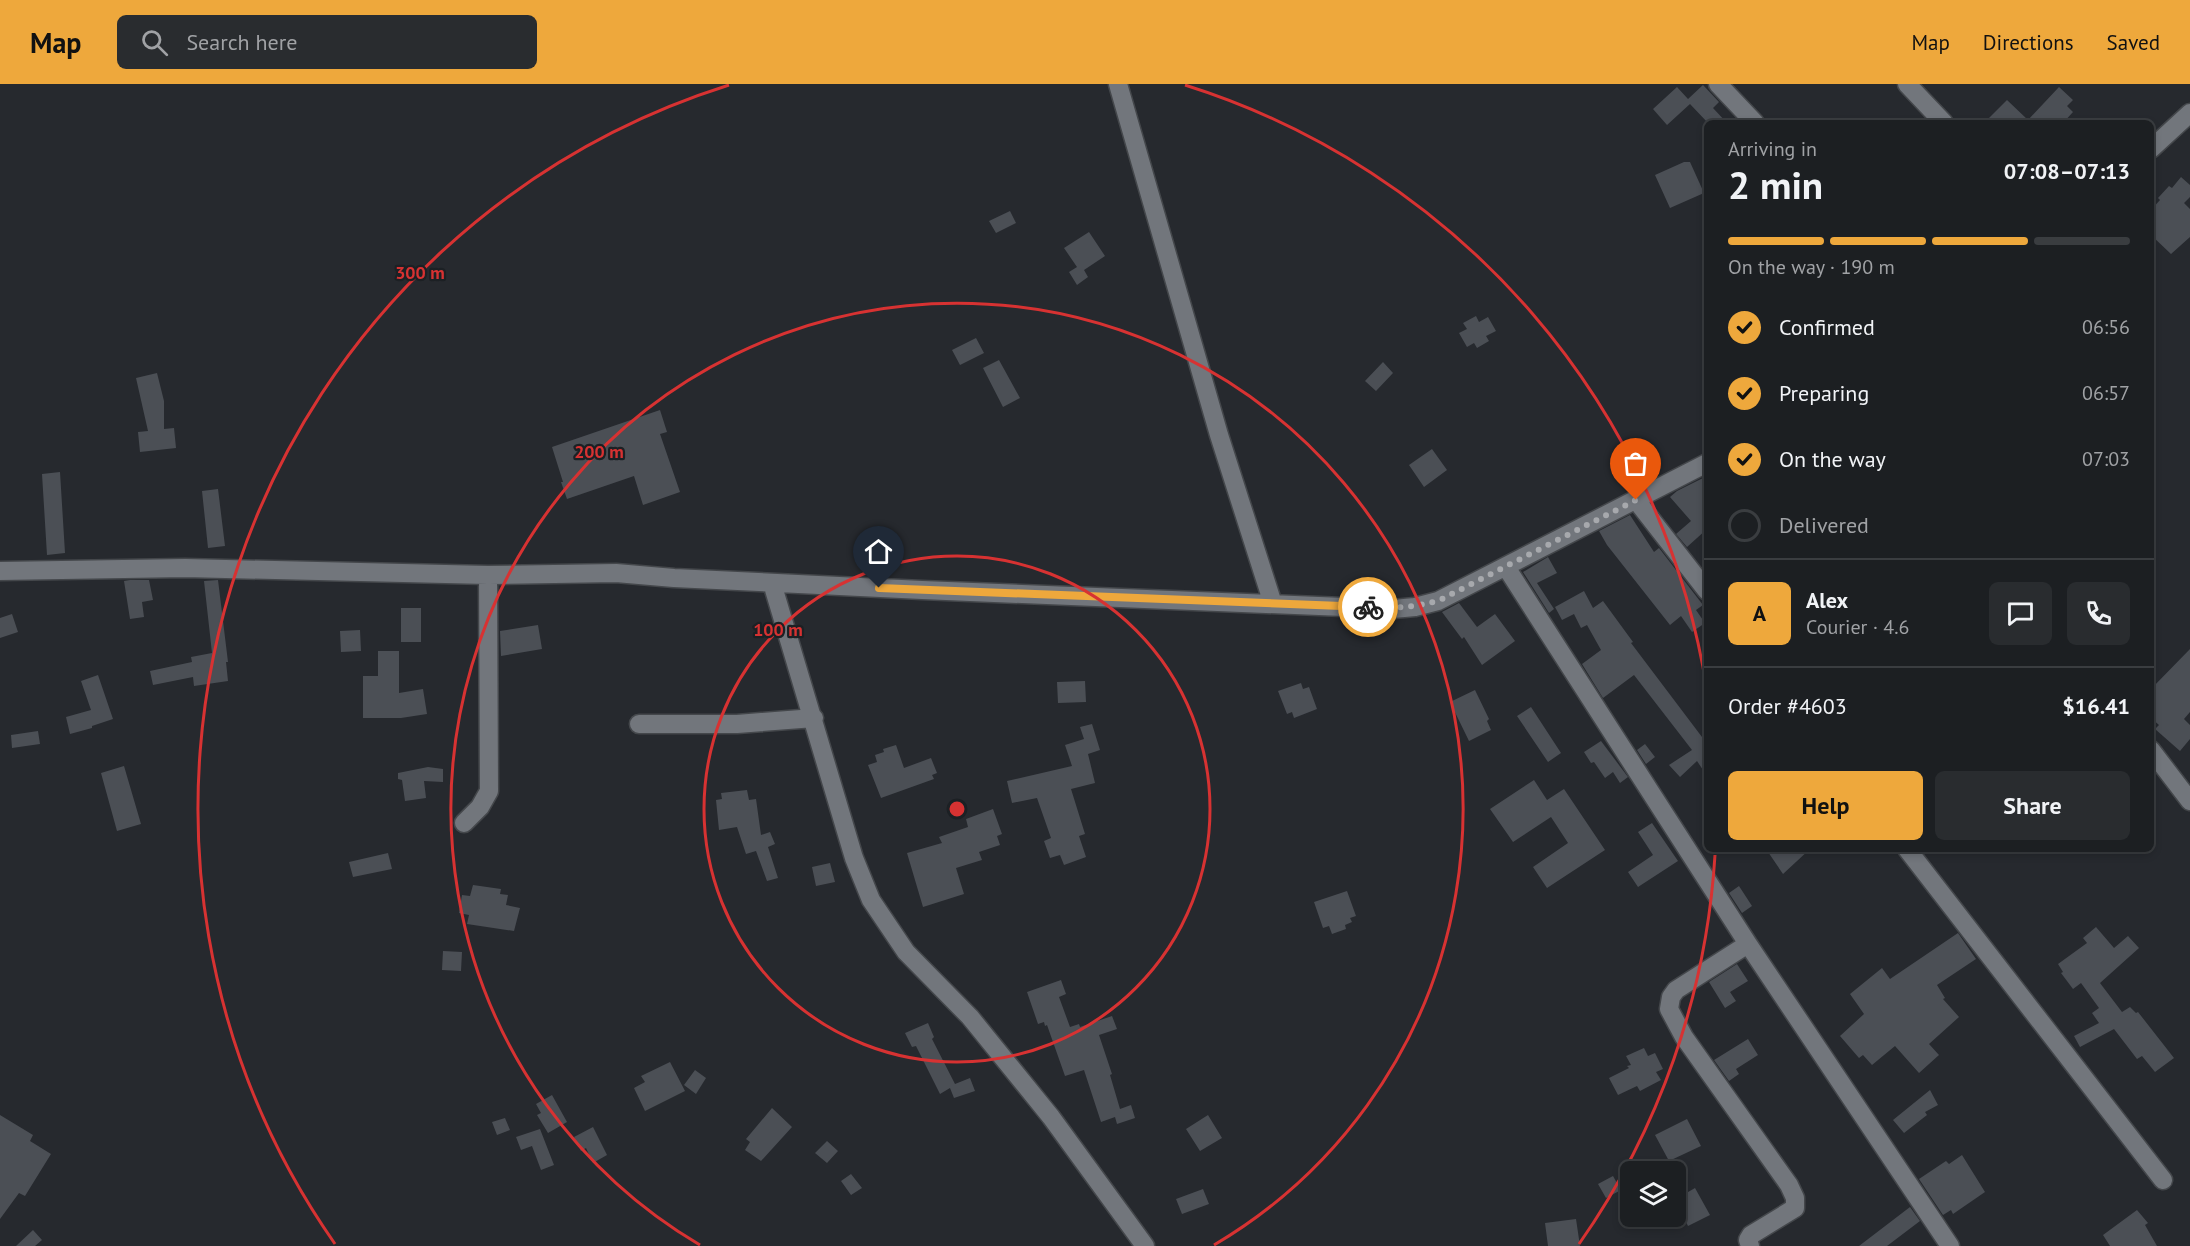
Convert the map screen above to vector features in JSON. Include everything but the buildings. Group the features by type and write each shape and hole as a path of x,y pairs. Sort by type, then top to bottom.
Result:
{"street":[{"path":"1118,84 1219,435 1273,604"},
{"path":"1718,84 1752,120"},
{"path":"1907,84 1941,120"},
{"path":"2154,146 2189,117"},
{"path":"0,571 185,568 488,575 616,573 772,583 1393,609 1415,607 1438,601 1704,465"},
{"path":"1636,500 1704,587"},
{"path":"1506,567 1748,944 1950,1246"},
{"path":"464,823 480,807 489,791 488,575"},
{"path":"772,583 854,858 871,900 906,952 970,1017 1052,1117 1145,1246"},
{"path":"639,724 737,724 814,718"},
{"path":"2154,754 2190,801"},
{"path":"1908,852 2163,1180"},
{"path":"1748,944 1676,990 1668,1003 1684,1037 1789,1185 1795,1198 1795,1208 1751,1235 1750,1246"}],"way so far":[{"path":"1368,607 1393,609 1415,607 1438,601 1636,500"}],"route":[{"path":"879,588 1368,607"}]}
